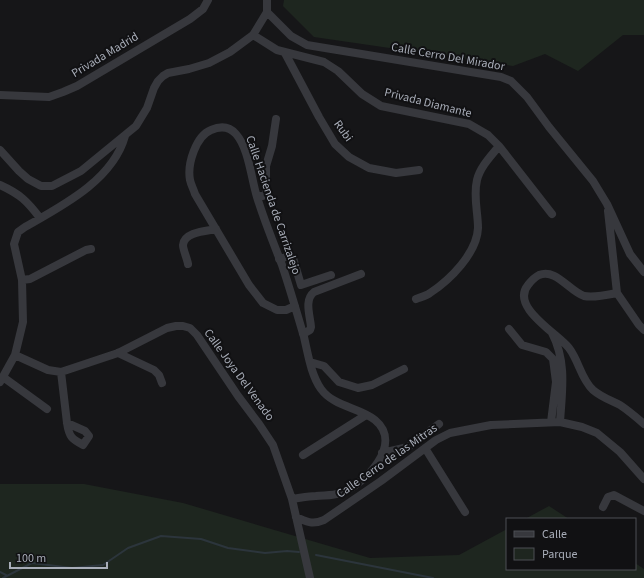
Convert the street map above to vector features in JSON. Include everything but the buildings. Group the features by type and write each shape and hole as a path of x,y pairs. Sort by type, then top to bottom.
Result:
{"street":[{"name":"Privada Madrid","path":"0,95 48,97 77,86 190,19 203,9 208,0"},
{"path":"0,150 18,171 28,179 41,186 52,186 81,171 136,126 147,108 154,88 158,81 164,76 168,73 209,63 230,52 253,35 267,12 267,0"},
{"name":"Calle Cerro Del Mirador","path":"267,12 288,34 307,44 501,76 511,81 527,97 593,182 607,204 618,293"},
{"name":"Privada Diamante","path":"253,35 277,50 324,62 338,72 362,94 381,106 469,124 488,135 499,146 552,214"},
{"name":"Rubi","path":"285,53 335,144 349,157 369,168 396,173 419,170"},
{"path":"257,196 264,196 266,194 266,166 272,146 276,119"},
{"name":"Calle Hacienda de Carrizalejo","path":"292,499 341,493 368,475 376,465 382,453 386,443 386,434 381,426 374,420 330,399 321,389 315,378 296,306 257,196 245,152 235,133 227,127 217,127 209,131 202,138 194,150 190,179 195,194 249,285 263,303 277,310 286,310 296,306"},
{"path":"47,409 2,380 15,355 23,322 22,280 14,244 15,238 18,232 79,195 116,157 122,148 125,136"},
{"path":"416,299 430,294 456,271 474,246 478,229 475,192 478,178 483,168 499,146"},
{"path":"0,185 12,190 26,201 40,218"},
{"path":"607,204 630,254 644,272"},
{"path":"188,264 183,245 186,238 192,234 216,229"},
{"path":"22,280 30,278 86,250 91,249"},
{"path":"279,259 290,256 294,258 301,285 331,274"},
{"path":"644,330 639,325 618,293 586,296 576,293 557,277 547,273 539,275 531,280 525,288 524,297 527,307 534,316 559,337 570,349 585,379 592,389 602,397 630,412 644,424"},
{"path":"303,334 310,330 311,327 308,301 310,296 314,292 362,274"},
{"name":"Calle Joya Del Venado","path":"62,372 118,352 167,328 176,326 190,328 197,335 273,445 292,499"},
{"path":"510,329 522,345 546,352 552,359 556,382 551,422"},
{"path":"550,329 562,359 563,381 560,422"},
{"path":"118,352 154,370 159,375 162,383"},
{"path":"15,355 48,370 62,372 67,424"},
{"path":"310,362 324,366 340,382 358,388 372,385 404,369"},
{"path":"303,455 366,415"},
{"name":"Calle Cerro de las Mitras","path":"296,517 310,523 316,523 324,520 381,481 436,440 450,432 492,425 560,422 582,427 597,433 620,452 644,479"},
{"path":"382,453 408,447 439,424"},
{"path":"425,448 465,512"},
{"path":"603,507 608,497 614,495 644,511"},
{"path":"292,499 310,578"}],"green space":[{"path":"284,0 644,0 644,35 623,35 578,71 545,54 513,66 314,37 283,6"},
{"path":"0,484 84,484 183,503 370,558 459,555 506,530 506,570 636,570 636,564 644,569 644,578 0,578"},
{"path":"549,506 567,518 527,518"}],"waterway":[{"path":"3,578 32,563 72,568 103,565 128,548 161,536 201,539 228,548 265,553 287,551 299,552"},
{"path":"316,555 433,578"},
{"path":"0,572 6,575"}]}
